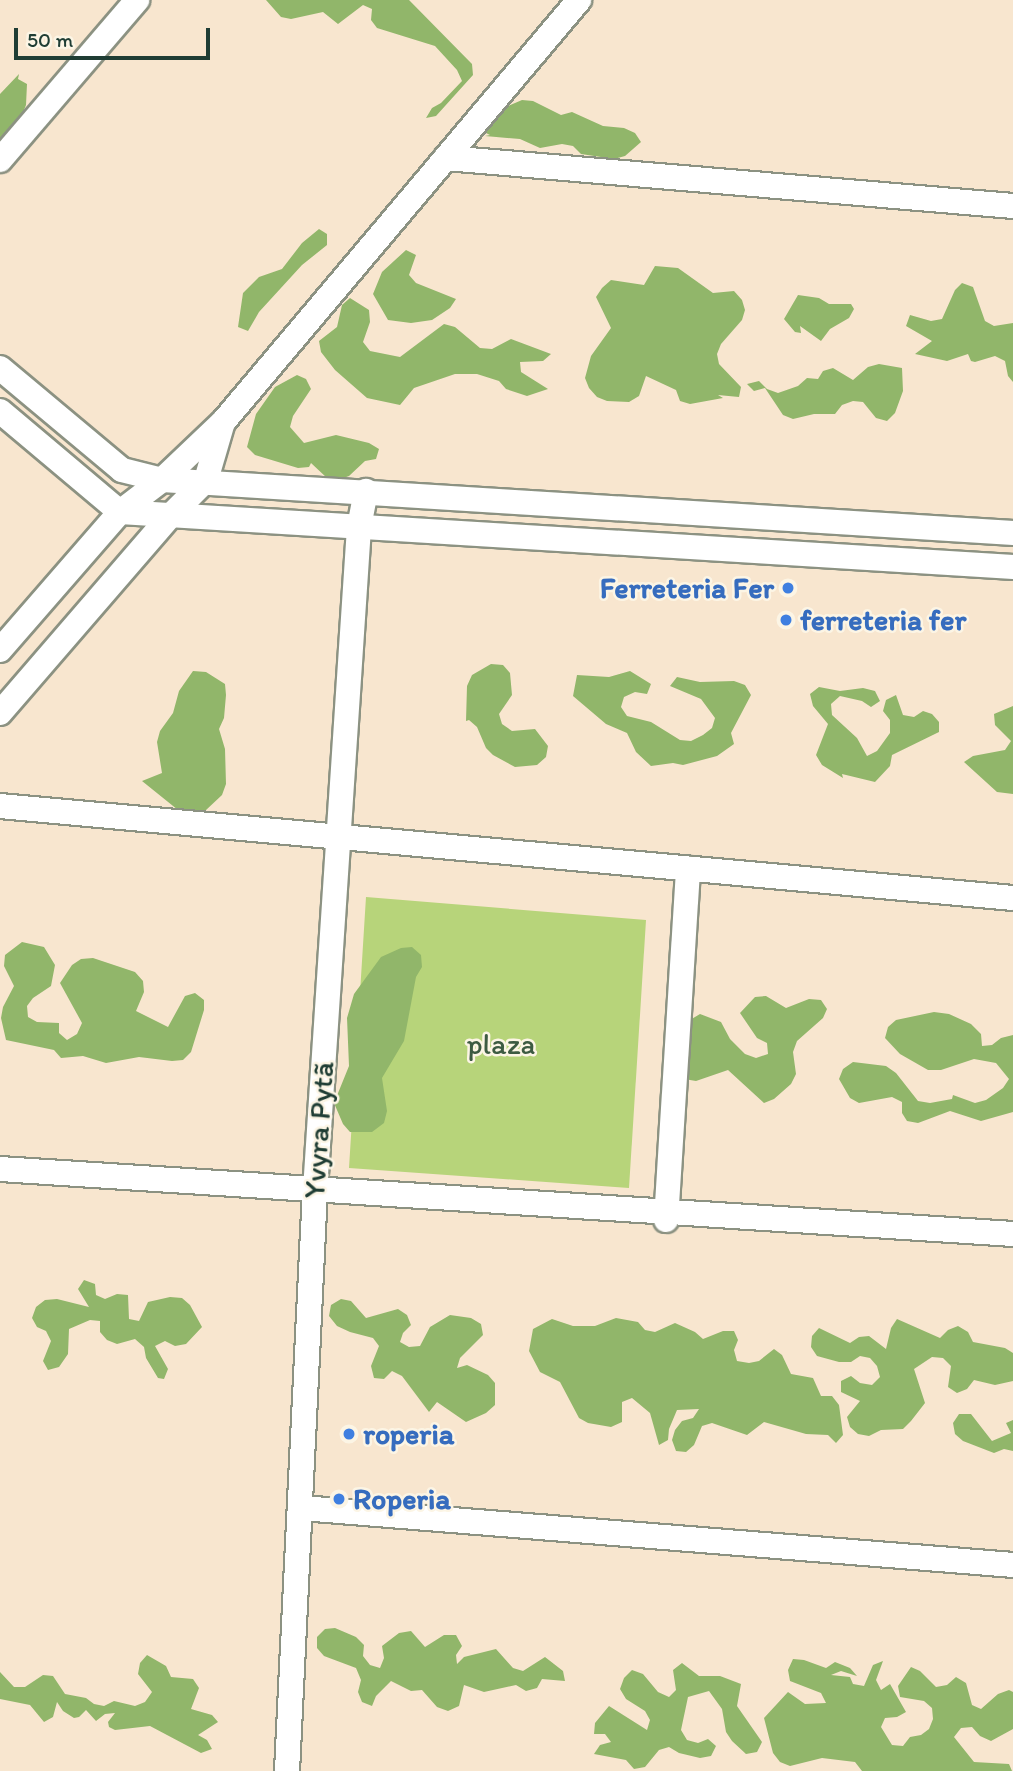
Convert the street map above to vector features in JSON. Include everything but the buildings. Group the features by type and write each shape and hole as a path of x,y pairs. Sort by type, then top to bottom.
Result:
{"street":[{"path":"0,160 137,0"},
{"path":"0,650 120,512 162,480 224,421 579,0"},
{"path":"446,158 1013,206"},
{"path":"0,368 122,470 162,480 206,480 1013,533"},
{"path":"0,411 120,512 1013,567"},
{"path":"0,713 170,516 206,480 224,421"},
{"name":"Yvyra Pytã","path":"287,1771 302,1508 315,1190 359,527 366,491"},
{"path":"0,806 1013,898"},
{"path":"666,1216 688,869"},
{"path":"0,1169 666,1216 1013,1234"},
{"path":"302,1508 1013,1565"}],"green space":[{"path":"266,0 409,0 472,64 473,75 436,116 426,118 432,108 441,103 462,81 457,70 435,46 377,28 371,20 372,9 363,5 338,24 323,12 291,19 281,17"},
{"path":"19,74 18,79 27,84 26,105 22,115 0,139 0,94"},
{"path":"522,100 533,101 561,115 572,112 603,126 624,128 635,133 641,142 625,156 614,159 581,154 573,146 562,144 540,148 520,139 485,136 490,135 482,131 501,109"},
{"path":"319,229 327,234 327,245 302,265 259,312 248,331 238,327 243,293 259,277 282,269 302,243"},
{"path":"406,250 416,255 409,275 416,283 456,299 450,308 432,320 411,323 388,320 373,294 382,272"},
{"path":"655,266 678,268 713,293 734,291 742,300 745,310 742,320 721,344 717,354 719,364 741,387 739,397 718,395 723,398 690,404 680,401 676,390 646,376 639,396 629,402 607,401 597,397 589,388 585,378 591,356 611,328 596,297 611,280 644,285"},
{"path":"962,283 973,287 985,321 994,326 1013,323 1013,382 1008,376 1005,361 995,356 975,362 971,361 968,354 947,361 915,354 932,341 906,326 910,315 931,321 942,319 955,290"},
{"path":"798,295 819,298 829,304 851,304 854,309 849,318 830,329 821,341 800,326 801,333 795,332 784,319"},
{"path":"350,298 369,310 370,322 363,342 370,351 400,357 444,324 455,327 480,348 492,349 511,339 551,354 543,361 520,362 521,372 548,389 527,396 506,389 499,381 477,374 455,374 414,388 400,405 367,398 335,370 321,352 319,341 337,327 342,305"},
{"path":"879,364 902,368 903,391 895,413 887,421 876,418 863,402 853,401 842,405 835,414 814,414 793,419 783,415 765,388 754,391 747,384 759,381 767,389 778,393 798,386 807,378 818,379 823,371 833,368 853,380 868,367"},
{"path":"297,375 306,379 311,389 293,416 290,427 304,443 336,435 369,443 379,449 376,459 365,461 349,476 338,480 327,478 311,463 309,467 298,468 255,455 247,447 256,414 275,387"},
{"path":"491,664 503,665 510,673 512,695 499,714 502,724 512,731 535,729 548,746 546,757 537,765 515,767 493,755 486,748 477,727 469,720 466,721 467,686 472,675"},
{"path":"193,671 206,672 225,684 226,695 224,718 219,729 225,749 226,784 222,795 205,811 195,816 183,814 142,781 162,773 157,742 160,731 173,713 179,691"},
{"path":"630,671 651,684 647,694 635,692 624,697 621,707 627,716 651,722 680,740 691,741 703,735 712,728 715,718 701,699 670,686 677,677 700,682 734,681 745,685 751,695 731,733 734,744 717,756 683,765 673,763 651,766 636,752 627,733 606,724 573,696 577,675 609,677"},
{"path":"819,687 840,691 863,688 875,691 880,701 871,707 862,701 840,696 831,704 832,715 857,738 867,756 877,751 890,733 890,720 883,711 886,700 896,695 903,715 914,717 923,711 932,714 939,722 939,732 892,755 890,766 875,782 842,774 843,778 822,765 816,755 828,724 813,706 810,694"},
{"path":"1013,706 1013,794 997,792 964,762 973,756 1005,750 1011,741 995,725 994,714"},
{"name":"plaza","path":"366,897 646,920 629,1188 349,1168"},
{"path":"22,942 44,947 55,965 51,986 33,998 27,1006 28,1017 37,1022 59,1023 59,1033 67,1040 77,1034 82,1023 60,983 72,965 81,959 93,958 135,972 143,981 144,992 136,1011 168,1027 185,996 195,993 204,1000 204,1010 191,1052 183,1060 139,1057 106,1063 83,1056 61,1058 54,1050 6,1040 1,1018 3,1007 14,986 4,966 5,955"},
{"path":"412,947 421,955 422,967 416,977 404,1041 382,1078 387,1111 384,1123 372,1132 350,1132 343,1124 334,1103 349,1066 347,1018 354,994 381,957 401,948"},
{"path":"766,996 786,1008 809,999 821,1000 827,1009 823,1018 797,1041 793,1052 796,1074 791,1084 774,1099 764,1103 728,1070 696,1081 684,1079 668,1069 662,1057 667,1047 690,1020 700,1014 721,1022 730,1039 745,1054 756,1058 768,1054 767,1043 757,1038 740,1013 755,997"},
{"path":"934,1012 949,1014 971,1024 981,1034 982,1046 992,1045 1001,1038 1013,1035 1013,1112 981,1121 950,1111 918,1123 907,1121 902,1113 902,1102 892,1097 859,1103 850,1098 839,1079 843,1069 853,1062 886,1066 896,1073 918,1101 930,1103 952,1099 953,1095 975,1103 986,1100 1003,1088 1009,1079 996,1063 974,1059 941,1070 928,1070 900,1054 885,1038 888,1027 896,1020"},
{"path":"84,1280 95,1284 96,1295 105,1299 117,1294 128,1295 129,1319 139,1321 148,1302 170,1297 182,1298 190,1305 202,1327 186,1344 175,1346 165,1341 155,1346 168,1369 164,1379 158,1378 146,1358 144,1347 135,1339 117,1344 107,1340 100,1332 100,1321 90,1320 69,1329 68,1354 59,1367 48,1370 43,1361 51,1341 46,1331 37,1327 32,1318 36,1307 45,1300 57,1299 89,1307 78,1289"},
{"path":"341,1299 351,1301 366,1318 398,1309 407,1315 411,1325 403,1333 400,1342 409,1347 420,1346 430,1327 450,1315 471,1318 481,1324 483,1335 460,1358 457,1368 467,1365 488,1375 495,1383 495,1405 486,1413 466,1422 437,1402 429,1412 402,1376 392,1371 384,1379 374,1378 371,1366 379,1346 373,1338 337,1326 329,1316 331,1305"},
{"path":"616,1318 638,1322 645,1330 655,1332 675,1323 695,1332 703,1339 723,1331 734,1331 738,1340 734,1350 737,1361 759,1361 774,1349 782,1355 791,1374 813,1378 821,1396 832,1396 839,1405 843,1435 836,1443 828,1435 806,1434 764,1422 747,1435 712,1423 702,1426 694,1445 686,1452 676,1451 672,1440 675,1430 682,1421 693,1418 699,1409 677,1410 669,1429 668,1440 659,1445 650,1413 632,1398 622,1402 622,1422 611,1427 588,1423 579,1418 560,1382 540,1372 529,1351 533,1329 552,1319 573,1326 595,1326"},
{"path":"897,1319 940,1338 948,1330 958,1326 968,1332 973,1342 1005,1348 1013,1353 1013,1381 995,1385 974,1380 967,1389 957,1393 948,1387 951,1366 943,1358 932,1357 914,1369 925,1403 911,1421 903,1429 881,1430 869,1436 858,1434 850,1427 847,1417 860,1401 841,1392 841,1381 851,1376 860,1383 872,1385 880,1377 877,1366 870,1358 860,1356 851,1362 839,1362 817,1356 811,1347 812,1336 819,1328 850,1343 859,1337 869,1336 886,1349 891,1328"},
{"path":"959,1414 971,1414 992,1441 1011,1433 1006,1423 1013,1420 1013,1451 1004,1449 994,1453 963,1441 955,1434 953,1423"},
{"path":"335,1628 356,1637 364,1645 363,1656 370,1665 380,1668 384,1658 382,1646 399,1633 411,1631 425,1647 444,1635 456,1635 462,1646 456,1655 457,1664 464,1657 496,1649 513,1668 523,1671 545,1657 563,1671 565,1681 542,1679 537,1688 526,1691 516,1685 484,1692 464,1685 459,1706 448,1711 437,1707 422,1690 411,1691 391,1681 376,1696 372,1706 362,1702 358,1692 361,1680 356,1668 324,1656 317,1648 317,1637 325,1629"},
{"path":"147,1655 166,1666 171,1677 193,1679 199,1688 191,1709 212,1715 218,1722 198,1735 207,1740 212,1749 201,1753 150,1726 115,1730 109,1727 108,1722 115,1713 105,1714 96,1721 86,1710 74,1718 63,1711 57,1702 53,1717 44,1722 30,1705 0,1699 0,1672 14,1687 25,1687 43,1675 53,1676 65,1694 86,1698 94,1704 104,1706 114,1701 135,1706 145,1702 152,1692 138,1674 140,1663"},
{"path":"793,1659 826,1668 835,1662 850,1668 857,1676 841,1671 831,1675 850,1677 853,1684 864,1686 873,1665 883,1661 876,1680 881,1690 890,1684 906,1712 897,1717 885,1718 881,1727 892,1745 903,1746 910,1737 921,1735 929,1729 933,1719 932,1708 924,1701 900,1697 898,1686 911,1667 920,1671 936,1687 947,1685 956,1677 966,1683 972,1705 981,1709 998,1694 1009,1690 1013,1692 1013,1729 991,1741 980,1736 972,1727 961,1728 954,1737 974,1762 1009,1764 1012,1771 862,1771 855,1762 822,1758 790,1766 780,1762 773,1753 764,1718 788,1692 805,1704 826,1703 821,1693 790,1681 788,1670"},
{"path":"682,1663 699,1676 720,1676 741,1684 737,1706 762,1742 757,1752 746,1754 732,1741 726,1732 722,1709 709,1691 688,1697 681,1730 687,1740 698,1743 708,1739 716,1746 711,1756 700,1758 679,1753 669,1747 659,1750 645,1767 634,1769 626,1760 594,1754 600,1745 611,1742 605,1734 594,1734 595,1723 609,1706 647,1730 650,1720 645,1711 626,1699 620,1689 624,1678 632,1670 643,1674 658,1692 669,1697 676,1690 673,1670"}],"place":[{"name":"Ferreteria Fer","path":"788,588"},
{"name":"ferreteria fer","path":"786,620"},
{"name":"roperia","path":"349,1434"},
{"name":"Roperia","path":"339,1499"}]}
